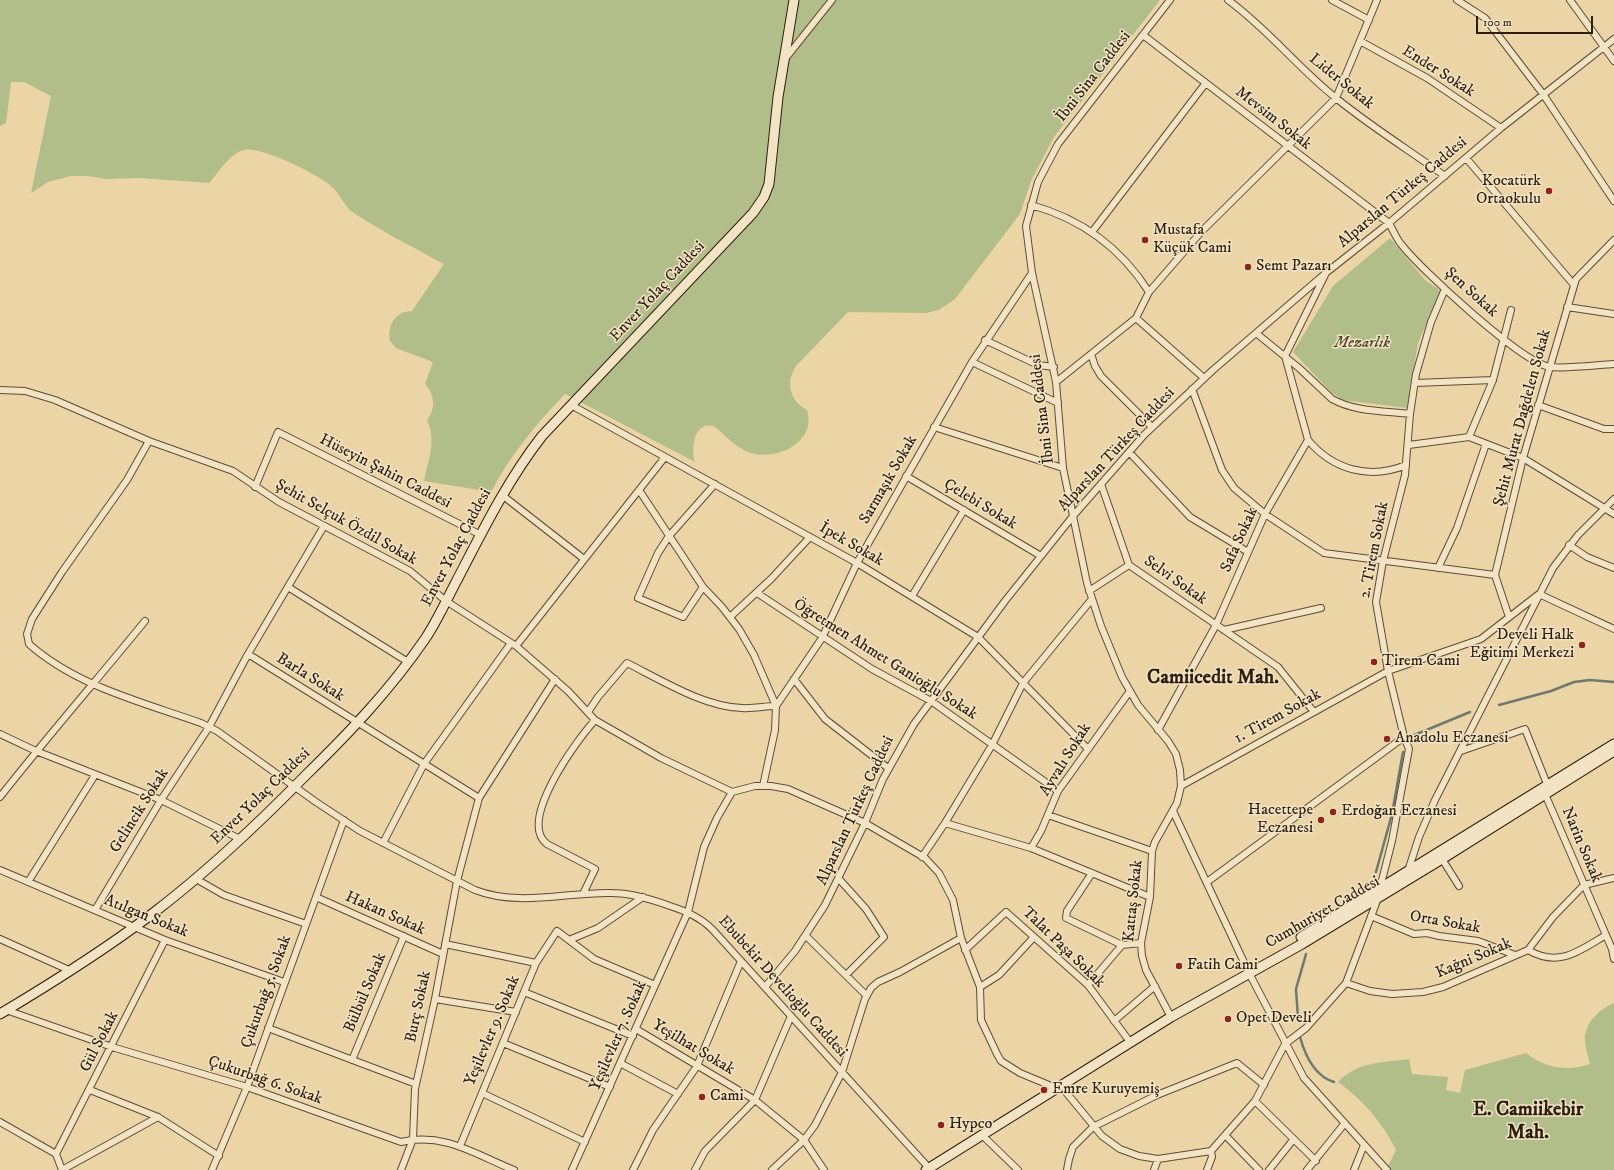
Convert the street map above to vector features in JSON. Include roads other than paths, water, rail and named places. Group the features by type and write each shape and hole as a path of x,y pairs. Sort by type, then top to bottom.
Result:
{"street":[{"name":"Enver Yolaç Caddesi","path":"3,1012 71,971 134,927 196,878 240,839 358,724 408,662 426,636 446,601 502,495 535,445 759,205 769,184 778,98 794,0"},
{"path":"784,61 832,0"},
{"name":"İbni Sina Caddesi","path":"1170,0 1058,144 1041,176 1031,205 1026,226 1032,273 1054,367 1063,468 1092,599 1110,649 1130,691 1158,730 1168,741 1176,754 1180,770 1181,786 1174,810"},
{"name":"Lider Sokak","path":"1228,0 1256,21 1291,58 1336,98 1445,176"},
{"path":"1332,0 1369,20"},
{"path":"1056,382 1136,318 1149,292 1201,232 1336,98 1377,0"},
{"path":"1457,0 1485,18 1544,94 1614,201"},
{"path":"1570,0 1614,60"},
{"name":"Mevsim Sokak","path":"1143,35 1205,84 1389,223"},
{"name":"Alparslan Türkeş Caddesi","path":"765,987 806,936 838,879 865,823 888,768 902,742 978,636 1073,516 1129,452 1204,378 1326,272 1389,223 1501,128 1614,39"},
{"name":"Ender Sokak","path":"1360,41 1427,78 1501,128"},
{"path":"1092,232 1205,84"},
{"path":"1466,158 1574,285"},
{"path":"1031,205 1064,216 1092,232 1125,260 1149,292"},
{"name":"Şen Sokak","path":"1389,223 1401,244 1445,289 1504,339 1549,367"},
{"name":"Şehit Murat Dağdelen Sokak","path":"1495,575 1523,458 1576,279 1614,240"},
{"path":"1326,272 1285,356 1308,440 1326,458 1350,469 1378,472 1406,465"},
{"name":"Sarmaşık Sokak","path":"776,706 822,638 857,563 985,340 1032,273"},
{"name":"2. Tirem Sokak","path":"1380,888 1392,841 1409,749 1404,737 1388,671 1376,602 1406,465 1409,446 1410,414 1415,383 1425,339 1445,289"},
{"path":"1567,307 1614,314"},
{"path":"1469,437 1493,380 1511,310"},
{"path":"1136,318 1204,378"},
{"path":"1256,333 1285,356 1338,403 1352,407 1410,414"},
{"path":"985,340 1038,365 1054,367"},
{"path":"1091,354 1095,366 1101,376 1152,428"},
{"path":"972,362 1058,403"},
{"path":"1549,367 1614,364"},
{"path":"1415,383 1493,380"},
{"path":"1192,389 1222,470 1241,495 1265,514 1324,553 1495,575 1509,617"},
{"name":"Şehit Selçuk Özdil Sokak","path":"0,390 25,391 55,400 149,441 233,471 255,487 324,526 410,571 446,601 514,645 555,680 595,720 661,758 732,792"},
{"name":"İpek Sokak","path":"571,405 857,563 978,636 1088,749"},
{"path":"1538,405 1604,429 1614,429"},
{"path":"934,427 1063,468"},
{"name":"Hüseyin Şahin Caddesi","path":"255,487 278,432 480,535"},
{"path":"1409,446 1469,437 1523,458 1614,514"},
{"name":"Safa Sokak","path":"1158,730 1216,625 1265,514 1308,440"},
{"name":"Ebubekir Develioğlu Caddesi","path":"149,441 127,480 62,572 32,619 28,629 29,644 40,654 65,671 94,684 209,727 224,735 344,820 383,843 457,881 484,893 502,897 524,898 612,893 643,897 688,912 707,924 842,1072 927,1169"},
{"path":"1438,568 1457,528 1486,444"},
{"path":"1129,452 1190,517 1248,552"},
{"path":"383,843 424,764 514,645 665,457"},
{"name":"Çelebi Sokak","path":"906,476 1041,556"},
{"path":"703,587 683,617 638,598 658,553 669,536 715,484"},
{"name":"Selvi Sokak","path":"1101,484 1129,565 1278,667 1314,712"},
{"path":"639,490 703,587 730,617 754,655 776,706 775,730 763,786"},
{"path":"502,495 584,559"},
{"path":"1408,871 1419,837 1434,800 1461,751 1553,568 1569,545 1614,499"},
{"path":"912,596 964,510"},
{"name":"Gelincik Sokak","path":"95,910 161,800 209,727 248,654 324,526"},
{"path":"730,617 756,593 810,537"},
{"path":"1569,545 1592,559 1614,568"},
{"path":"1090,591 1129,565"},
{"path":"288,587 408,662"},
{"name":"Öğretmen Ahmet Ganioğlu Sokak","path":"756,593 822,638 872,669 931,701 992,746 1058,791"},
{"path":"1539,594 1614,630"},
{"name":"1. Tirem Sokak","path":"1181,786 1388,671 1481,639 1539,594"},
{"path":"922,857 945,823 992,746 1023,683 1092,599"},
{"path":"1224,630 1321,608"},
{"path":"0,797 36,751 94,684 145,621"},
{"name":"Barla Sokak","path":"248,654 358,724 479,798"},
{"path":"588,712 627,663 680,690 709,701 742,708 776,706"},
{"path":"794,679 825,719 888,768"},
{"name":"Burç Sokak","path":"401,1170 413,1139 416,1084 435,999 457,881 479,798 555,680"},
{"name":"Ayvalı Sokak","path":"1031,848 1048,815 1058,791 1130,691"},
{"path":"583,894 595,869 546,844 540,838 538,829 542,808 561,766 577,742 595,720"},
{"path":"1461,751 1525,729 1547,784"},
{"path":"0,734 36,751 161,800 240,839"},
{"path":"1207,882 1404,737"},
{"name":"Cumhuriyet Caddesi","path":"1249,973 1299,939 1380,888 1614,744"},
{"name":"Cumhuriyet Caddesi","path":"1249,973 1302,944 1378,898 1614,751"},
{"path":"28,882 95,775"},
{"path":"732,792 747,787 763,786 780,787 796,792 865,823 922,857 939,873 950,890 961,938 980,987 981,1020 1001,1061 1030,1078 1058,1087 1107,1141 1120,1149 1139,1156 1158,1159 1212,1151 1226,1136 1255,1101 1285,1044 1306,1028 1346,983 1378,898"},
{"name":"Yeşilevler 7. Sokak","path":"572,1170 688,912 704,847 717,818 732,792"},
{"name":"Narin Sokak","path":"1545,794 1613,948 1614,959"},
{"path":"1174,810 1249,973 1304,1078 1387,1170"},
{"name":"Kattaş Sokak","path":"1171,1017 1144,963 1141,943 1150,897 1152,851 1159,835 1174,810"},
{"path":"1048,815 1152,851"},
{"name":"Çukurbağ 5. Sokak","path":"213,1170 247,1087 344,820"},
{"path":"945,823 1031,848 1150,897"},
{"path":"1442,859 1459,886"},
{"name":"Atılgan Sokak","path":"0,870 165,940 284,982"},
{"path":"1092,873 1067,911 1066,918 1122,945 1141,943"},
{"path":"196,878 224,896 306,924"},
{"path":"1584,885 1614,878"},
{"path":"838,879 866,909 884,937 846,975"},
{"name":"Kağni Sokak","path":"1346,983 1382,993 1402,994 1423,992 1443,987 1528,950 1553,917 1584,885"},
{"name":"Hakan Sokak","path":"316,897 444,954"},
{"path":"569,940 598,928 643,897"},
{"name":"Talat Paşa Sokak","path":"965,950 1006,912 1088,985 1130,1042"},
{"name":"Orta Sokak","path":"1371,916 1414,934 1427,933 1478,941 1515,955"},
{"name":"Yeşilevler 9. Sokak","path":"460,1146 536,963 557,931 569,940"},
{"path":"1528,950 1542,956 1564,957 1577,953 1606,935"},
{"name":"Bülbül Sokak","path":"352,1060 404,936"},
{"path":"806,936 866,995"},
{"path":"980,987 999,976 1034,937"},
{"path":"772,1170 804,1140 814,1125 842,1072 866,995 878,982 900,972 961,938"},
{"path":"0,939 71,971"},
{"name":"Gül Sokak","path":"56,1154 112,1047 165,940"},
{"path":"569,940 594,959 655,986"},
{"path":"445,944 536,963"},
{"path":"1088,985 1122,945"},
{"path":"633,1170 653,1130 697,1066 741,961"},
{"path":"927,1169 1171,1017 1249,973"},
{"path":"1114,1021 1155,986"},
{"path":"524,992 633,1036"},
{"path":"435,999 516,1012"},
{"name":"Çukurbağ 6. Sokak","path":"3,1012 112,1047 247,1087 402,1142 413,1139 460,1146 500,1168 514,1170"},
{"path":"695,1170 705,1151 755,1100 791,1016"},
{"path":"268,1028 416,1084"},
{"name":"Yeşilhat Sokak","path":"636,1029 755,1100 804,1140 824,1170"},
{"path":"503,1043 610,1087"},
{"path":"1067,1170 1069,1159 1074,1147 1093,1126 1157,1095 1237,1063 1264,1085"},
{"path":"620,1064 678,1094"},
{"path":"90,1090 158,1117 219,1156"},
{"path":"482,1093 585,1142"},
{"path":"1255,1101 1316,1161"},
{"path":"1,1124 56,1154 62,1170 158,1117"},
{"path":"1307,1170 1316,1161 1345,1123"},
{"path":"982,1135 1018,1170"},
{"path":"1226,1136 1259,1170"},
{"path":"1269,1170 1293,1140"},
{"path":"1354,1170 1364,1145"},
{"path":"1207,1170 1212,1157 1212,1151"},
{"path":"1154,1170 1158,1159"}],"waterway":[{"path":"1499,705 1551,691 1574,682 1590,680 1614,682"},
{"path":"1412,736 1470,712"},
{"path":"1376,872 1392,814 1403,752"},
{"path":"1298,1018 1296,989 1306,954"},
{"path":"1300,1037 1311,1064 1321,1075 1334,1082"}],"place":[{"name":"Kocatürk Ortaokulu","path":"1549,191"},
{"name":"Mustafa Küçük Cami","path":"1145,240"},
{"name":"Semt Pazarı","path":"1248,267"},
{"name":"Develi Halk Eğitimi Merkezi","path":"1582,645"},
{"name":"Tirem Cami","path":"1374,662"},
{"name":"Anadolu Eczanesi","path":"1387,739"},
{"name":"Erdoğan Eczanesi","path":"1333,812"},
{"name":"Hacettepe Eczanesi","path":"1321,820"},
{"name":"Fatih Cami","path":"1179,966"},
{"name":"Opet Develi","path":"1228,1019"},
{"name":"Emre Kuruyemiş","path":"1044,1090"},
{"name":"Cami","path":"702,1097"},
{"name":"Hypco","path":"941,1125"}],"district":[{"name":"Camiicedit Mah.","path":"1213,679"},
{"name":"E. Camiikebir Mah.","path":"1528,1122"}],"park label":[{"name":"Mezarlık","path":"1362,344"}]}
